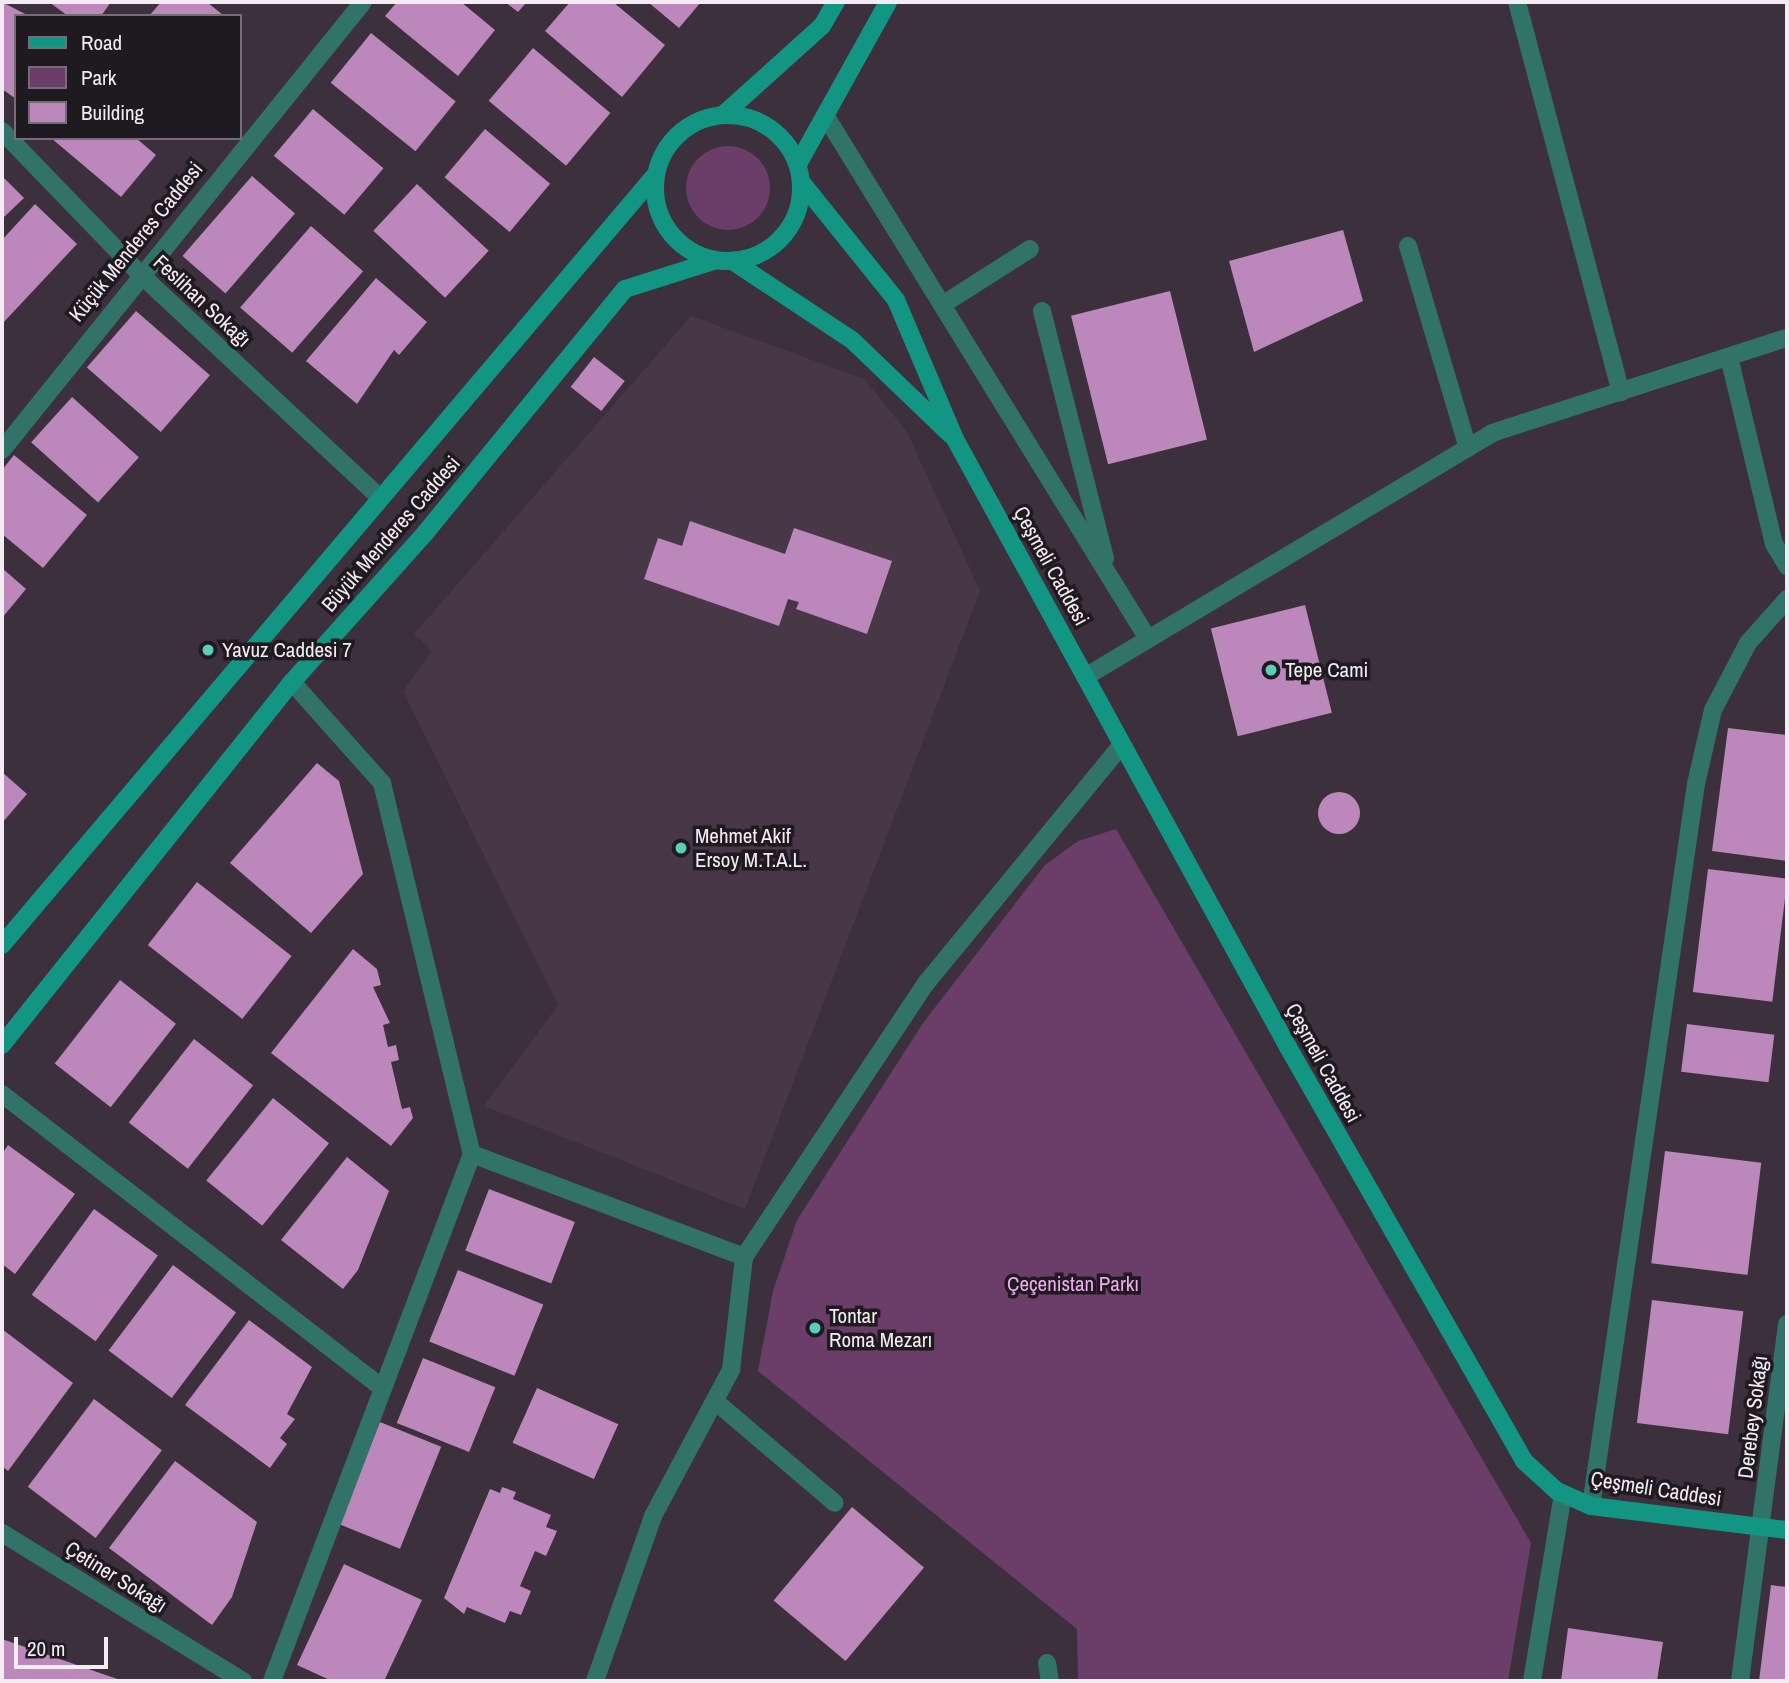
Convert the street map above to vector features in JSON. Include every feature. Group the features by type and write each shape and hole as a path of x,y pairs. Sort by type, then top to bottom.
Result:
{"street":[{"name":"Küçük Menderes Caddesi","path":"2,450 139,273 363,2"},
{"path":"723,115 760,122 777,133 798,164 802,183 795,220 784,236 770,249 734,262 714,261 680,244 667,229 655,194 656,174 662,156 687,127 723,115 822,26 836,2"},
{"path":"798,164 828,120 855,57 888,2"},
{"path":"1517,2 1621,392"},
{"path":"828,120 1148,639"},
{"name":"Feslihan Sokağı","path":"2,131 139,273 378,496"},
{"name":"Büyük Menderes Caddesi","path":"2,945 378,496 656,174"},
{"name":"Çeşmeli Caddesi","path":"802,183 896,300 955,439 1122,745 1524,1461 1563,1494 1591,1506 1787,1530"},
{"path":"1408,246 1468,448"},
{"path":"942,305 1030,249"},
{"name":"Büyük Menderes Caddesi","path":"2,1045 292,682 426,532 625,289 714,261"},
{"name":"Çeşmeli Caddesi","path":"734,262 852,340 955,439"},
{"path":"1042,311 1110,577"},
{"path":"1085,677 1492,433 1787,338"},
{"path":"1729,357 1774,544 1787,566"},
{"path":"1591,1506 1699,772 1713,710 1748,643 1787,599"},
{"path":"272,1681 472,1154 382,783 292,682"},
{"path":"595,1681 653,1516 731,1370 744,1257 927,982 1122,745"},
{"path":"2,1094 383,1388"},
{"path":"472,1154 744,1257"},
{"name":"Derebey Sokağı","path":"1740,1681 1787,1324"},
{"path":"715,1401 835,1503"},
{"path":"1532,1681 1563,1494"},
{"name":"Çetiner Sokağı","path":"2,1533 243,1681"}],"shaded area":[{"name":"Mehmet Akif Ersoy M.T.A.L.","path":"691,316 864,379 907,432 980,591 745,1209 484,1106 558,1005 403,691 432,651 414,634"}],"green space":[{"path":"728,146 751,153 763,165 770,188 763,211 751,223 728,230 705,223 693,211 686,188 693,165 705,153"},
{"name":"Çeçenistan Parkı","path":"1116,829 1531,1543 1508,1681 1078,1681 1077,1629 758,1371 773,1291 797,1220 923,1023 1045,865 1078,841"}],"building":[{"path":"2,2 25,14 14,14 14,98 2,89"},
{"path":"49,2 111,2 102,14 65,14"},
{"path":"161,2 207,2 222,14 151,14"},
{"path":"397,2 461,2 495,30 458,76 385,16"},
{"path":"505,2 527,2 518,12"},
{"path":"570,2 613,2 665,45 622,97 545,31"},
{"path":"648,2 701,2 679,28"},
{"path":"371,33 456,102 415,151 331,83"},
{"path":"533,48 610,113 566,166 489,101"},
{"path":"313,109 383,168 344,215 274,156"},
{"path":"485,129 550,184 510,232 445,177"},
{"path":"53,140 138,140 156,155 121,197"},
{"path":"2,176 24,198 2,219"},
{"path":"252,176 295,213 225,293 182,256"},
{"path":"417,184 489,251 445,298 373,231"},
{"path":"35,204 77,244 2,324 2,240"},
{"path":"311,226 363,271 292,353 240,308"},
{"path":"1343,230 1363,301 1254,352 1229,261"},
{"path":"376,278 427,322 399,355 394,350 357,404 306,361"},
{"path":"1170,291 1207,439 1108,464 1071,316"},
{"path":"136,311 210,375 161,432 87,368"},
{"path":"594,357 625,381 601,411 571,387"},
{"path":"72,397 139,457 98,503 31,442"},
{"path":"14,455 87,515 43,568 2,534 2,470"},
{"path":"690,521 785,554 794,528 892,561 867,634 796,609 799,602 788,599 779,626 644,579 658,538 682,546"},
{"path":"2,568 26,589 2,618"},
{"name":"Tepe Cami","path":"1305,605 1332,713 1238,736 1211,628"},
{"path":"1728,728 1787,735 1787,861 1712,851"},
{"path":"317,763 339,781 363,874 311,933 230,863"},
{"path":"2,772 27,794 2,823"},
{"path":"1339,792 1354,798 1360,813 1354,828 1339,834 1324,828 1318,813 1324,798"},
{"path":"1708,869 1787,879 1772,1002 1693,992"},
{"path":"197,882 292,956 242,1019 148,945"},
{"path":"353,949 377,969 381,985 373,987 390,1023 383,1025 388,1047 396,1045 399,1060 391,1062 402,1109 410,1107 413,1118 391,1146 271,1053"},
{"path":"120,980 176,1024 111,1107 55,1064"},
{"path":"1687,1024 1774,1035 1768,1082 1681,1072"},
{"path":"194,1039 253,1085 188,1169 129,1123"},
{"path":"273,1098 329,1143 262,1226 206,1180"},
{"path":"8,1145 75,1194 15,1274 2,1264 2,1154"},
{"path":"1665,1151 1761,1163 1748,1275 1651,1263"},
{"path":"347,1157 389,1191 358,1270 343,1289 281,1240"},
{"path":"489,1189 575,1222 551,1284 465,1251"},
{"path":"94,1209 158,1255 96,1341 32,1295"},
{"path":"173,1265 236,1313 172,1398 109,1350"},
{"path":"458,1270 543,1304 514,1376 429,1341"},
{"path":"1652,1300 1743,1311 1728,1434 1637,1423"},
{"path":"249,1320 312,1367 287,1414 295,1419 280,1438 287,1444 270,1468 185,1405"},
{"path":"2,1329 73,1383 8,1471 2,1466"},
{"path":"423,1358 495,1387 469,1452 397,1423"},
{"path":"537,1388 618,1424 594,1479 513,1443"},
{"path":"94,1399 162,1450 96,1538 28,1487"},
{"path":"380,1422 441,1447 400,1549 339,1524"},
{"path":"175,1461 257,1522 232,1597 212,1625 109,1548"},
{"path":"502,1487 516,1492 513,1499 551,1515 546,1527 557,1531 546,1556 535,1551 520,1586 531,1591 521,1615 510,1611 505,1623 467,1607 464,1614 444,1598 490,1489 500,1493"},
{"path":"852,1507 924,1567 846,1661 774,1600"},
{"path":"344,1564 422,1600 384,1681 332,1681 297,1665"},
{"path":"1771,1585 1787,1587 1787,1681 1759,1681"},
{"path":"1568,1628 1663,1642 1657,1681 1561,1681"},
{"path":"2,1639 123,1681 2,1681"}],"place":[{"name":"Yavuz Caddesi 7","path":"208,650"},
{"name":"Tepe Cami","path":"1271,670"},
{"name":"Mehmet Akif Ersoy M.T.A.L.","path":"681,848"},
{"name":"Tontar Roma Mezarı","path":"815,1328"}]}
